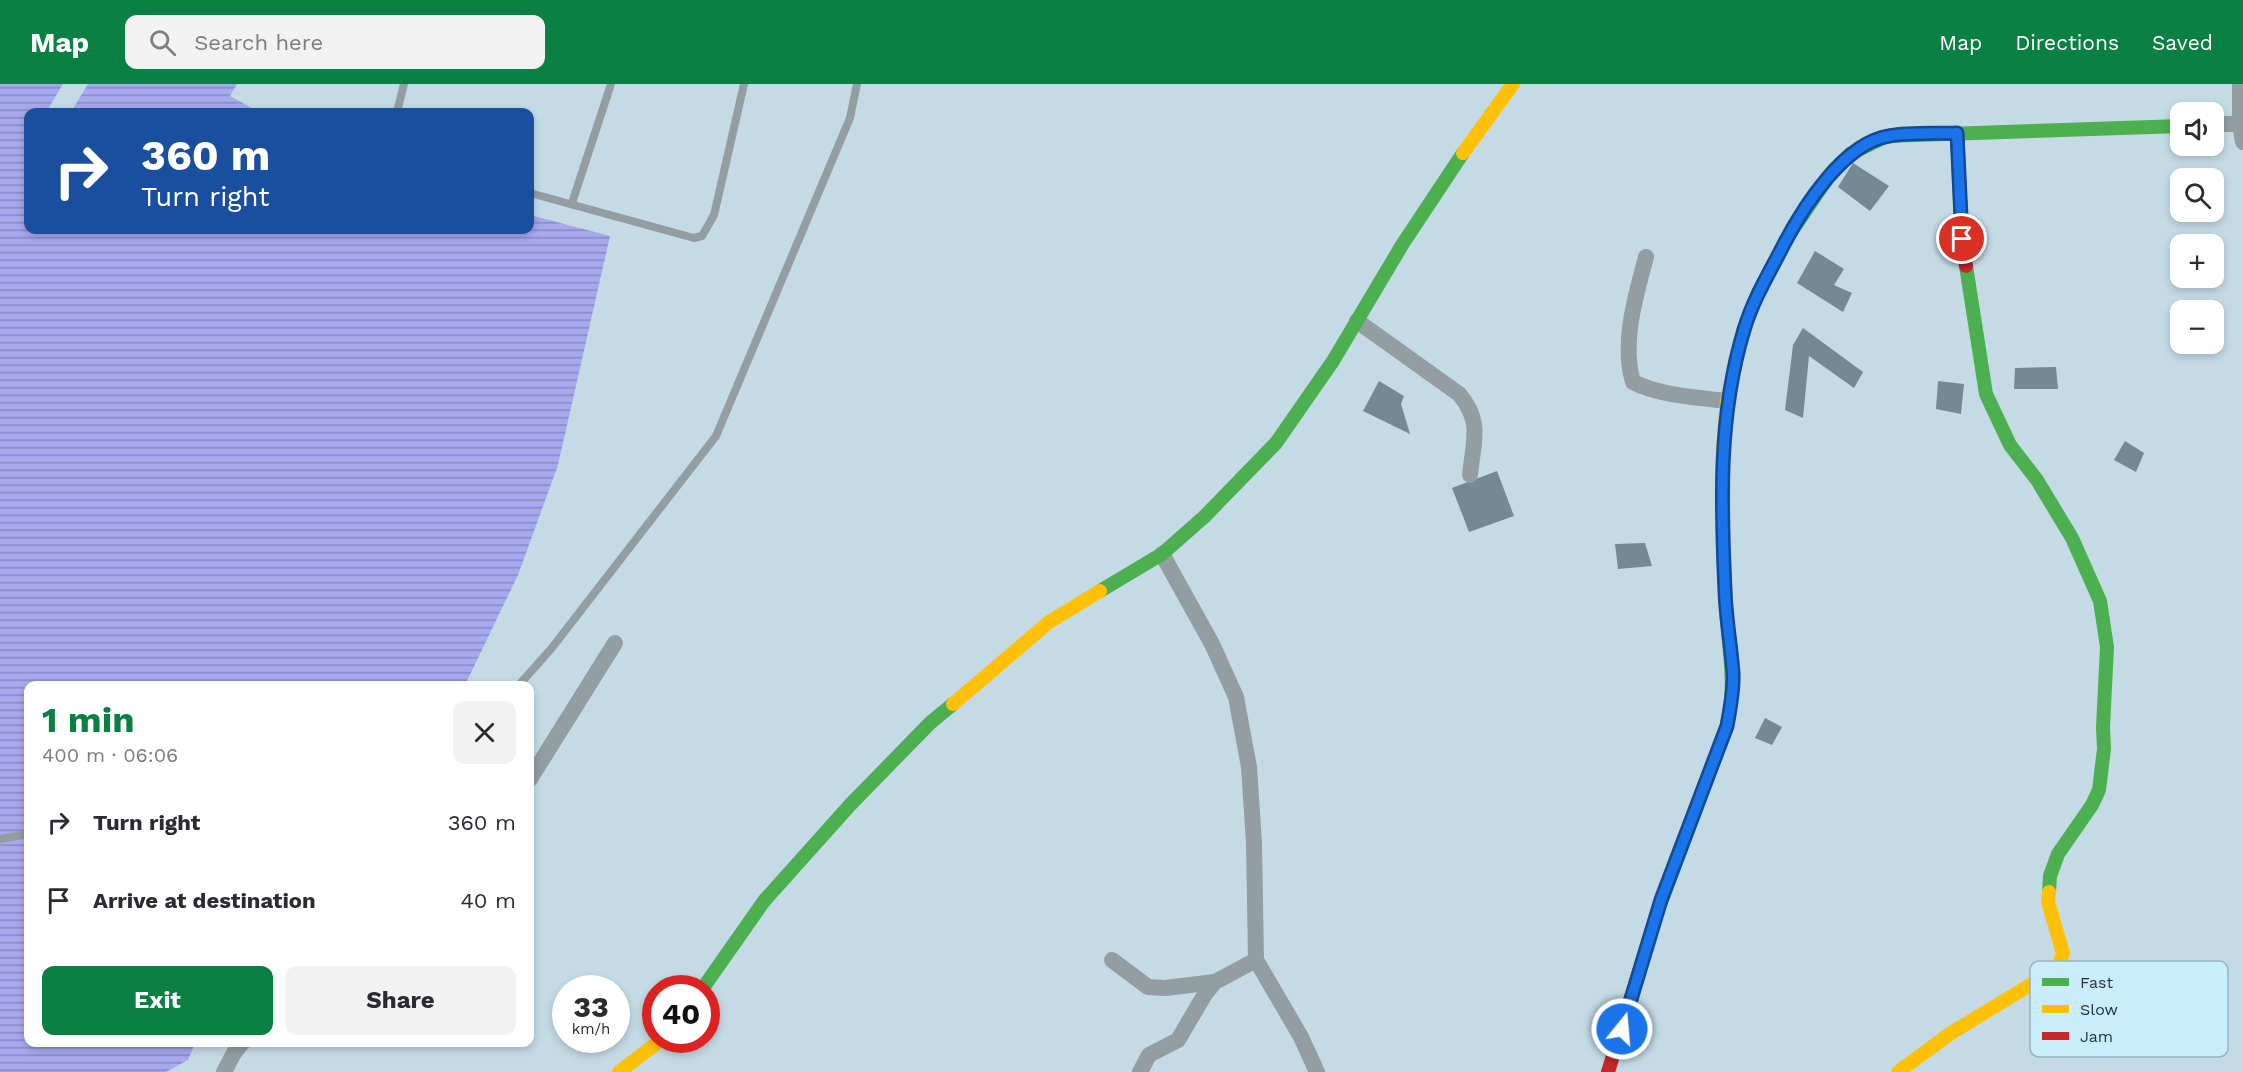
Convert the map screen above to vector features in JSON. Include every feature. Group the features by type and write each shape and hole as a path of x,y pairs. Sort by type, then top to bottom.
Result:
{"main road":[{"path":"712,975 764,901 850,805 930,723 1049,622 1162,554 1204,517 1276,443 1333,362 1427,206 1472,139 1513,84"},
{"path":"1608,1072 1661,900 1727,726 1732,703 1733,674 1726,622 1722,520 1727,400 1744,329 1758,293 1791,232 1831,173 1850,154 1887,136 2170,126"},
{"path":"1957,133 1962,239 1986,394 2010,445 2037,480 2073,538 2100,602 2107,647 2104,749 2099,790 2092,805 2058,854 2050,876 2049,902 2063,953 2060,961"},
{"path":"1898,1072 1951,1033 2030,985"},
{"path":"619,1072 644,1053"}],"street":[{"path":"2240,84 2240,124 2243,142"},
{"path":"2224,124 2240,124"},
{"path":"1646,257 1636,295 1630,332 1630,371 1633,382 1643,387 1677,394 1727,400"},
{"path":"1357,321 1459,394 1471,407 1475,425 1470,475"},
{"path":"1162,554 1212,644 1236,697 1249,767 1254,843 1256,960 1301,1036 1317,1072"},
{"path":"534,773 615,643"},
{"path":"1112,960 1148,987 1165,988 1215,982"},
{"path":"1140,1072 1149,1055 1178,1040 1205,993 1215,982 1256,960"},
{"path":"224,1072 239,1047"}],"lane":[{"path":"398,108 404,84"},
{"path":"572,203 611,84"},
{"path":"534,195 572,203 694,238 702,236 714,215 744,84"},
{"path":"522,681 551,649 716,436 849,118 857,84"},
{"path":"0,839 24,835"}],"water":[{"path":"0,84 237,84 230,96 252,108 24,108 24,234 534,234 534,216 610,236 558,465 518,575 467,681 24,681 24,1047 193,1047 188,1060 166,1072 0,1072"}],"pier":[{"path":"63,84 88,84 73,108 49,108"}],"building":[{"path":"1853,163 1889,186 1870,211 1838,187"},
{"path":"1815,251 1844,269 1834,285 1852,293 1843,312 1797,283"},
{"path":"1803,328 1863,372 1854,388 1809,356 1803,418 1785,410 1793,345"},
{"path":"2056,367 2058,389 2014,389 2015,368"},
{"path":"1379,381 1404,396 1401,404 1410,434 1363,411"},
{"path":"1938,381 1964,384 1961,414 1936,409"},
{"path":"2125,441 2144,453 2136,472 2114,460"},
{"path":"1497,471 1514,516 1469,532 1452,488"},
{"path":"1645,543 1652,566 1618,569 1615,544"},
{"path":"1765,718 1782,727 1772,745 1755,738"}],"traffic: fast":[{"path":"1743,331 1758,293 1791,232 1831,173 1850,154 1887,136 2170,126"},
{"path":"1100,591 1162,554 1204,517 1276,443 1333,361 1402,245 1463,153"},
{"path":"1966,266 1986,394 2010,445 2037,480 2072,538 2100,601 2107,647 2104,749 2099,790 2092,805 2058,854 2050,876 2049,892"},
{"path":"1657,913 1727,726 1730,711 1732,673 1723,550"},
{"path":"712,975 764,901 850,805 930,723 953,704"}],"traffic: slow":[{"path":"1463,153 1513,84"},
{"path":"1723,550 1723,449 1727,401 1743,331"},
{"path":"953,704 1049,622 1100,591"},
{"path":"2049,892 2048,902 2063,953 2060,961"},
{"path":"1898,1072 1951,1033 2030,985"},
{"path":"619,1072 644,1053"}],"traffic: jam":[{"path":"1957,133 1962,239 1966,266"},
{"path":"1608,1072 1657,913"}],"route":[{"path":"1622,1029 1661,900 1727,726 1732,703 1733,674 1726,622 1723,540 1723,449 1727,400 1744,329 1758,293 1791,232 1831,173 1850,154 1887,136 1957,133 1962,239"}]}
